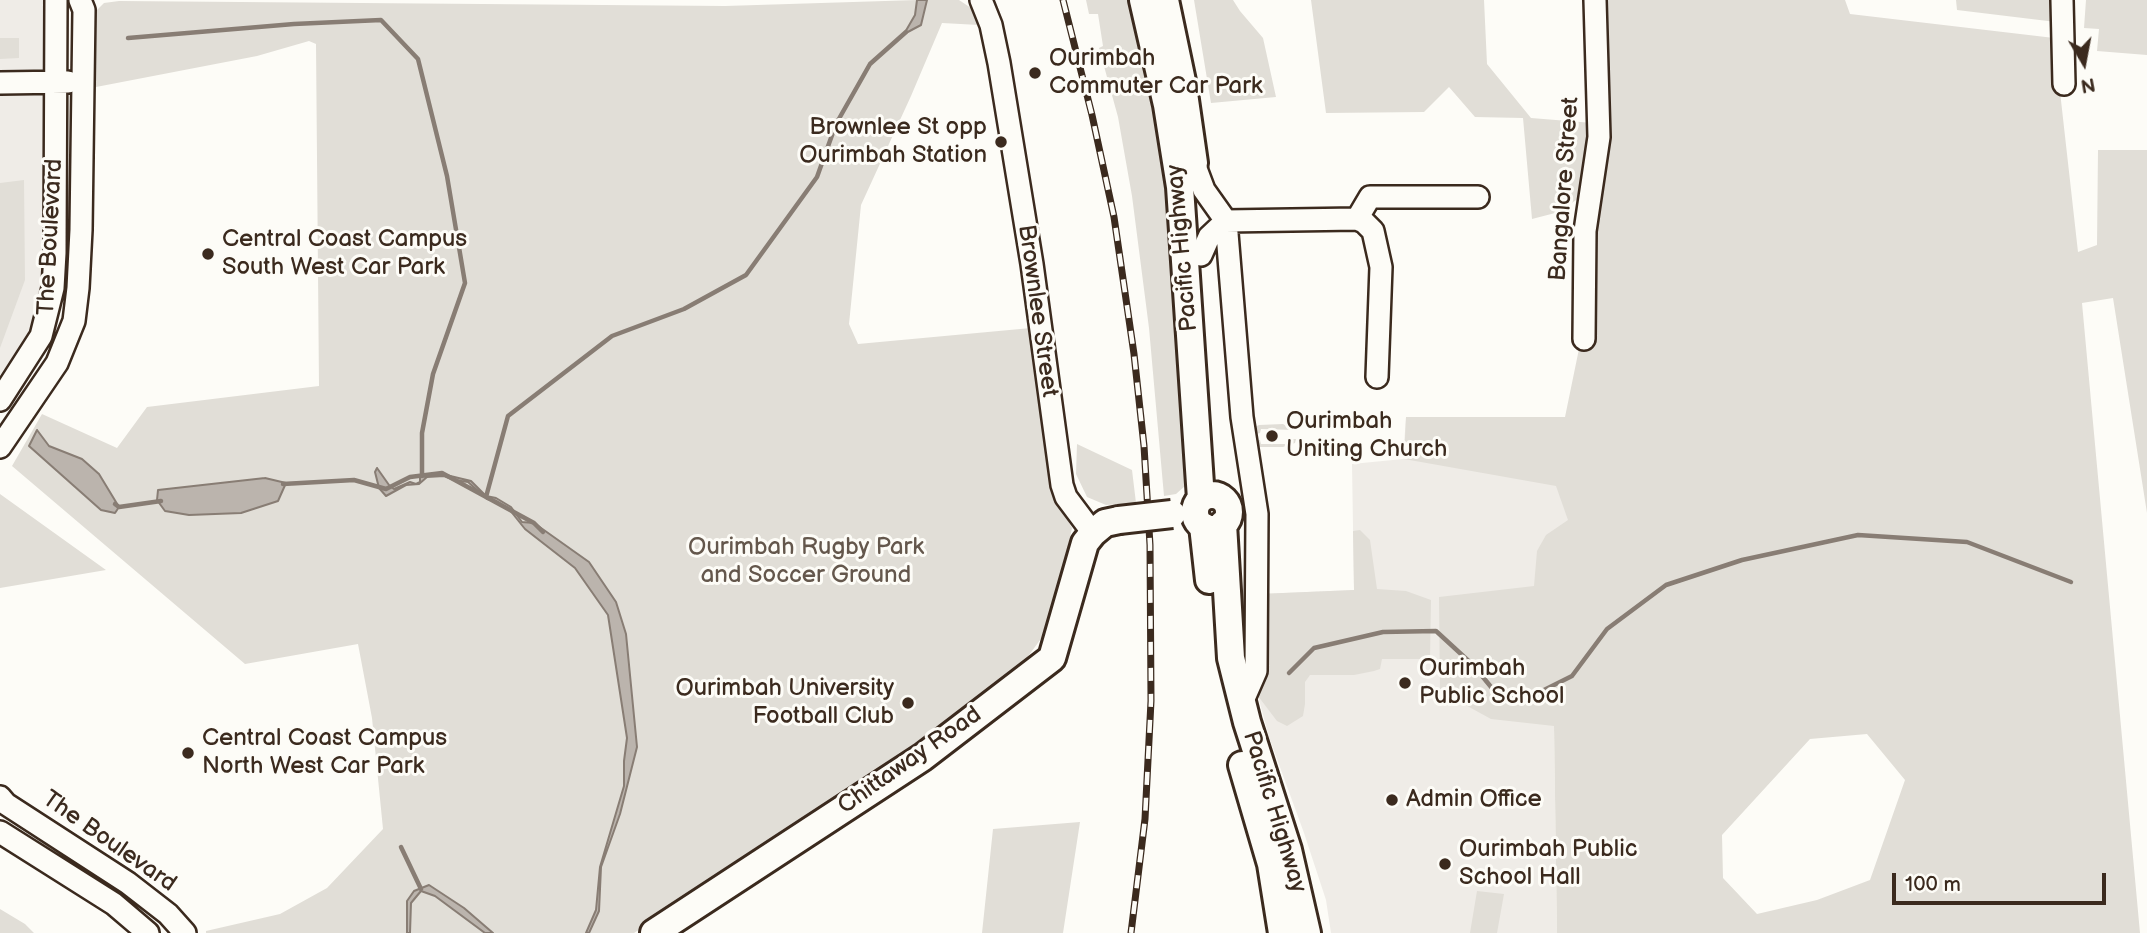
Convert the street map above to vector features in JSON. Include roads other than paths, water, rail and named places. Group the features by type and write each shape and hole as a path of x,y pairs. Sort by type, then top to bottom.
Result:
{"main road":[{"name":"Pacific Highway","path":"1143,0 1167,104 1180,187 1207,512 1231,658 1242,703 1288,850 1307,933"},
{"name":"Pacific Highway","path":"1165,0 1183,86 1195,166 1201,255 1212,635 1220,690 1263,833 1282,933"},
{"path":"1093,533 1105,523 1119,520 1207,512"},
{"name":"Chittaway Road","path":"654,933 923,757 1052,658 1080,556 1093,533"}],"street":[{"name":"The Boulevard","path":"0,400 41,336 53,288 56,0"},
{"name":"Brownlee Street","path":"981,0 991,25 1001,76 1032,264 1062,485 1066,497 1093,533"},
{"name":"Bangalore Street","path":"1584,339 1586,231 1600,137 1595,0"},
{"path":"2062,0 2064,84"},
{"name":"The Boulevard","path":"0,447 57,363 74,321 80,241 86,3"},
{"path":"0,83 83,81"},
{"path":"1195,166 1204,190 1226,220 1242,417 1257,514 1256,671 1242,703"},
{"path":"1357,219 1370,197 1478,198"},
{"path":"1201,255 1209,237 1226,220 1357,219 1368,225 1373,232 1381,267 1377,377"},
{"name":"The Boulevard","path":"0,797 6,804 128,883 168,914 185,933"},
{"name":"The Boulevard","path":"0,832 114,904 148,933"}],"waterway":[{"path":"128,38 294,24 381,20 418,59 447,176 465,283 433,374 422,433 422,476"},
{"path":"486,497 508,416 612,336 684,309 746,275 817,177 836,124 870,64 906,32"},
{"path":"283,484 354,480 386,489 410,477 442,473 534,523 543,532"},
{"path":"115,504 119,507 161,501"},
{"path":"1289,673 1314,648 1383,632 1436,631 1473,665 1496,693 1508,697 1534,695 1572,676 1607,629 1666,585 1742,560 1858,535 1967,542 2071,582"},
{"path":"401,847 421,889"}],"railway":[{"path":"1063,0 1114,217 1144,446 1150,545 1151,701 1145,819 1131,933"}],"place":[{"name":"Ourimbah Commuter Car Park","path":"1035,73"},
{"name":"Brownlee St opp Ourimbah Station","path":"1001,142"},
{"name":"Central Coast Campus South West Car Park","path":"208,254"},
{"name":"Ourimbah Uniting Church","path":"1272,436"},
{"name":"Ourimbah Public School","path":"1405,683"},
{"name":"Ourimbah University Football Club","path":"908,703"},
{"name":"Central Coast Campus North West Car Park","path":"188,753"},
{"name":"Admin Office","path":"1392,800"},
{"name":"Ourimbah Public School Hall","path":"1445,864"}],"park label":[{"name":"Ourimbah Rugby Park and Soccer Ground","path":"806,562"}]}
